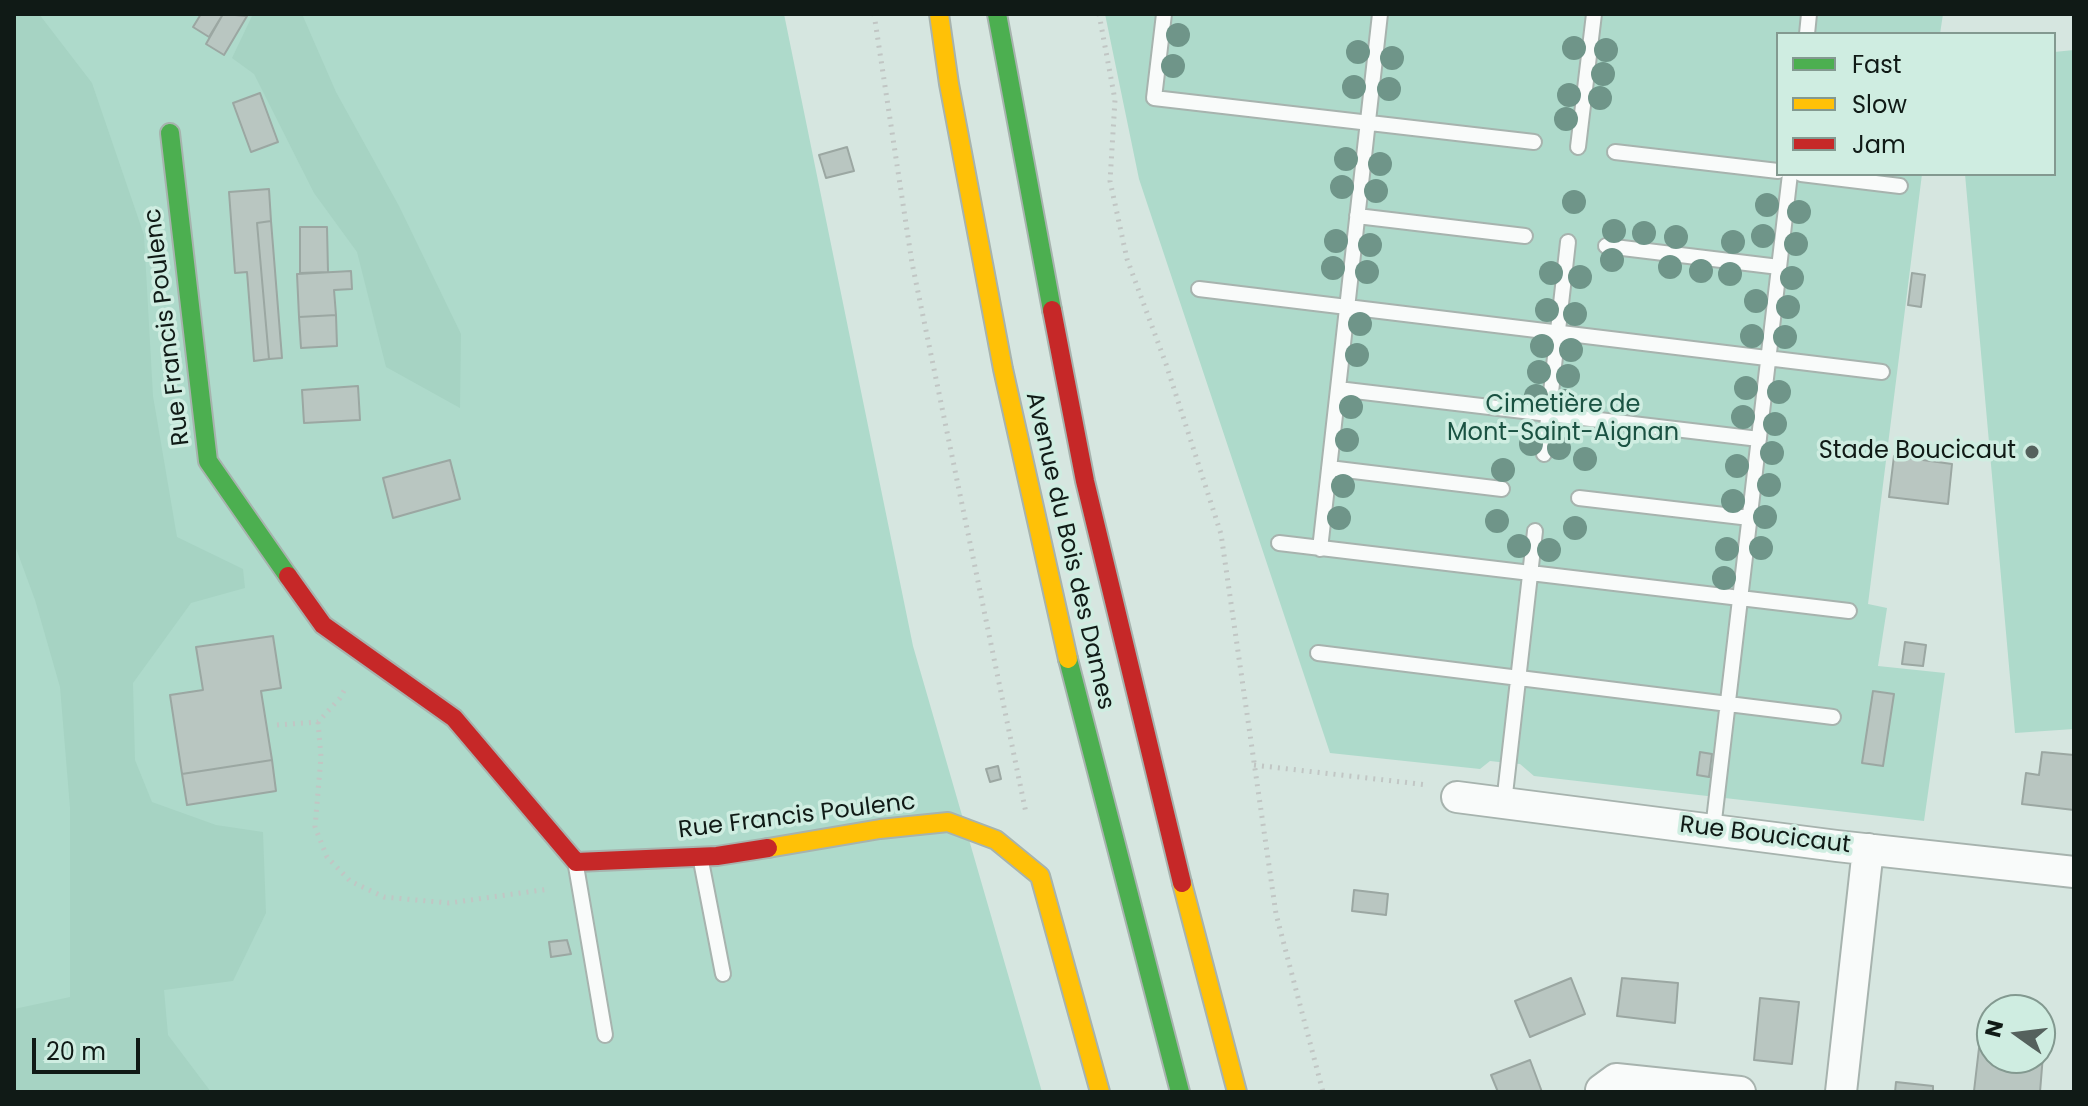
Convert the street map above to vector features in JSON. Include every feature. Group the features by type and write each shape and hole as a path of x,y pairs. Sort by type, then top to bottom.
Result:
{"main road":[{"name":"Avenue du Bois des Dames","path":"939,14 949,84 1020,446 1079,709 1180,1092"},
{"name":"Avenue du Bois des Dames","path":"997,14 1085,481 1186,901 1237,1092"},
{"name":"Rue Francis Poulenc","path":"170,133 208,461 323,625 454,718 576,862 700,857 880,829 948,822 996,840 1040,876 1100,1092"}],"street":[{"name":"Rue Boucicaut","path":"1457,797 2074,872"},
{"path":"1841,1092 1868,849"},
{"path":"1601,1090 1616,1079 1740,1092"}],"lane":[{"path":"1164,14 1154,98 1534,142"},
{"path":"1320,549 1380,14"},
{"path":"1578,147 1594,14"},
{"path":"1615,152 1776,171"},
{"path":"1713,829 1790,176"},
{"path":"1818,176 1900,186"},
{"path":"1357,216 1525,236"},
{"path":"1544,454 1568,242"},
{"path":"1606,246 1779,267"},
{"path":"1199,289 1882,372"},
{"path":"1338,389 1759,439"},
{"path":"1329,468 1502,489"},
{"path":"1579,498 1750,518"},
{"path":"1504,803 1535,531"},
{"path":"1279,543 1849,611"},
{"path":"1318,653 1833,717"},
{"path":"700,857 723,974"},
{"path":"576,862 605,1035"}],"path":[{"path":"874,14 912,263 1027,815"},
{"path":"1099,14 1115,100 1110,181 1127,259 1166,364 1221,534 1276,914 1323,1092"},
{"path":"277,725 318,722 340,698 365,655"},
{"path":"318,722 321,757 315,827 327,857 350,881 384,897 449,903 554,888 566,883 576,862"},
{"path":"1254,765 1437,786 1457,797"}],"green space":[{"path":"14,14 784,14 913,646 1042,1092 14,1092"},
{"path":"14,14 39,14 92,83 144,235 153,396 177,537 243,569 245,588 191,603 133,683 135,760 152,802 216,825 263,832 266,913 233,981 164,990 168,1035 211,1092 14,1092 14,1009 70,997 70,808 60,687 35,600 14,543"},
{"path":"253,14 302,14 336,92 399,206 461,334 460,408 386,367 357,252 314,193 254,74 232,58"},
{"name":"Cimetière de Mont-Saint-Aignan","path":"1105,14 1943,14 1940,32 1776,32 1776,176 1922,176 1868,604 1887,608 1878,666 1945,673 1924,821 1534,776 1520,764 1490,761 1480,769 1330,753 1139,179"},
{"name":"Stade Boucicaut","path":"2074,50 2074,729 2015,733 1965,176 2056,176 2056,52"}],"building":[{"path":"201,14 223,14 209,37 193,27"},
{"path":"223,14 247,16 224,55 206,44"},
{"path":"260,93 278,142 251,152 233,103"},
{"path":"847,147 854,171 826,178 819,155"},
{"path":"269,189 271,221 257,223 269,359 254,361 247,272 235,273 229,192"},
{"path":"271,221 282,358 269,359 257,223"},
{"path":"300,227 327,227 328,272 300,273"},
{"path":"351,271 352,289 334,290 336,315 299,317 297,274"},
{"path":"1912,273 1925,275 1921,307 1908,305"},
{"path":"336,315 337,346 301,348 299,317"},
{"path":"358,386 360,420 304,423 302,390"},
{"path":"1894,456 1952,464 1948,504 1889,497"},
{"path":"450,460 460,499 393,518 383,478"},
{"path":"273,636 281,688 261,691 272,760 182,774 170,695 203,690 196,647"},
{"path":"1905,642 1926,645 1923,666 1902,664"},
{"path":"1873,691 1894,694 1883,766 1862,763"},
{"path":"1700,752 1712,754 1709,777 1697,775"},
{"path":"2042,752 2074,755 2074,810 2022,804 2026,773 2039,775"},
{"path":"272,760 276,791 187,805 182,774"},
{"path":"998,766 1001,779 990,782 986,769"},
{"path":"1354,890 1388,894 1386,915 1352,911"},
{"path":"567,940 571,954 551,957 549,942"},
{"path":"1571,978 1585,1014 1530,1037 1515,1001"},
{"path":"1622,978 1678,983 1675,1023 1617,1016"},
{"path":"1760,998 1799,1002 1792,1064 1754,1060"},
{"path":"1530,1060 1542,1092 1498,1092 1491,1075"},
{"path":"1976,1074 2041,1074 2040,1092 1974,1091"},
{"path":"1896,1082 1933,1086 1933,1092 1895,1092"}],"traffic: fast":[{"path":"997,14 1052,310"},
{"path":"170,133 208,461 288,576"},
{"path":"1068,659 1180,1092"}],"traffic: slow":[{"path":"939,14 949,84 1003,369 1068,659"},
{"path":"768,848 880,829 948,822 996,840 1040,876 1100,1092"},
{"path":"1182,883 1237,1092"}],"traffic: jam":[{"path":"1052,310 1085,481 1182,883"},
{"path":"288,576 323,625 454,718 576,862 717,856 768,848"}],"place":[{"name":"Stade Boucicaut","path":"2032,452"}]}
